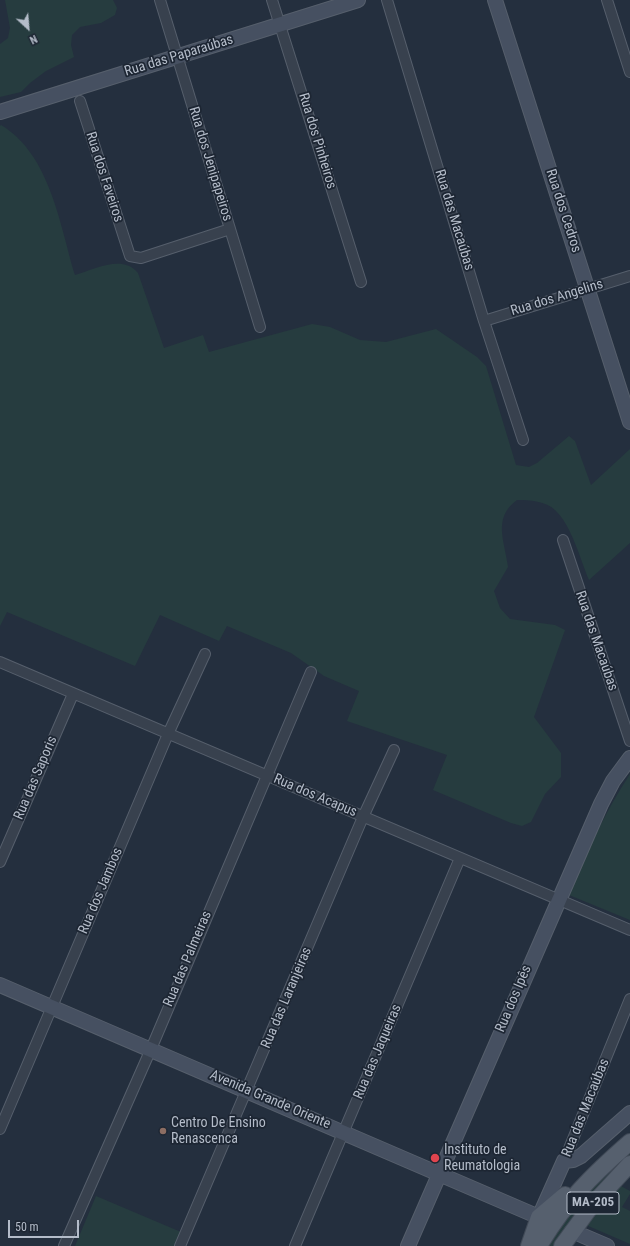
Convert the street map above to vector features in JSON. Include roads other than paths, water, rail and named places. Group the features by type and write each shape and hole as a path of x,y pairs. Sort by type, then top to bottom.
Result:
{"main road":[{"path":"529,1246 539,1217 597,1171 630,1142"},
{"name":"MA-205","path":"562,1246 600,1196 630,1164"},
{"path":"539,1246 566,1205 597,1171"}],"street":[{"name":"Rua dos Jenipapeiros","path":"160,0 260,327"},
{"name":"Rua dos Pinheiros","path":"272,0 361,282"},
{"name":"Rua das Paparaúbas","path":"0,112 358,0"},
{"name":"Rua das Macaúbas","path":"387,0 484,321 523,440"},
{"name":"Rua dos Cedros","path":"495,0 630,422"},
{"path":"606,0 630,72"},
{"name":"Rua dos Faveiros","path":"80,102 128,253 133,258 141,258 230,229"},
{"name":"Rua dos Angelins","path":"484,321 630,276"},
{"name":"Rua das Macaúbas","path":"562,540 630,741"},
{"name":"Rua dos Jambos","path":"0,1129 168,734 205,654"},
{"name":"Rua dos Acapus","path":"0,662 630,930"},
{"name":"Rua das Palmeiras","path":"64,1246 151,1049 311,672"},
{"name":"Rua das Saporis","path":"0,862 73,694"},
{"name":"Rua das Laranjeiras","path":"180,1246 248,1091 363,817 394,750"},
{"name":"Rua dos Ipês","path":"408,1246 558,899 601,804 613,780 630,758"},
{"name":"Rua das Jaqueiras","path":"295,1246 460,858"},
{"name":"Avenida Grande Oriente","path":"0,985 539,1217"},
{"name":"Rua das Macaúbas","path":"539,1217 564,1161 630,999"},
{"path":"564,1161 574,1160 581,1156 630,1113"},
{"path":"572,1231 607,1246"}],"place":[{"name":"Centro De Ensino Renascenca","path":"163,1131"},
{"name":"Instituto de Reumatologia","path":"435,1158"}]}
